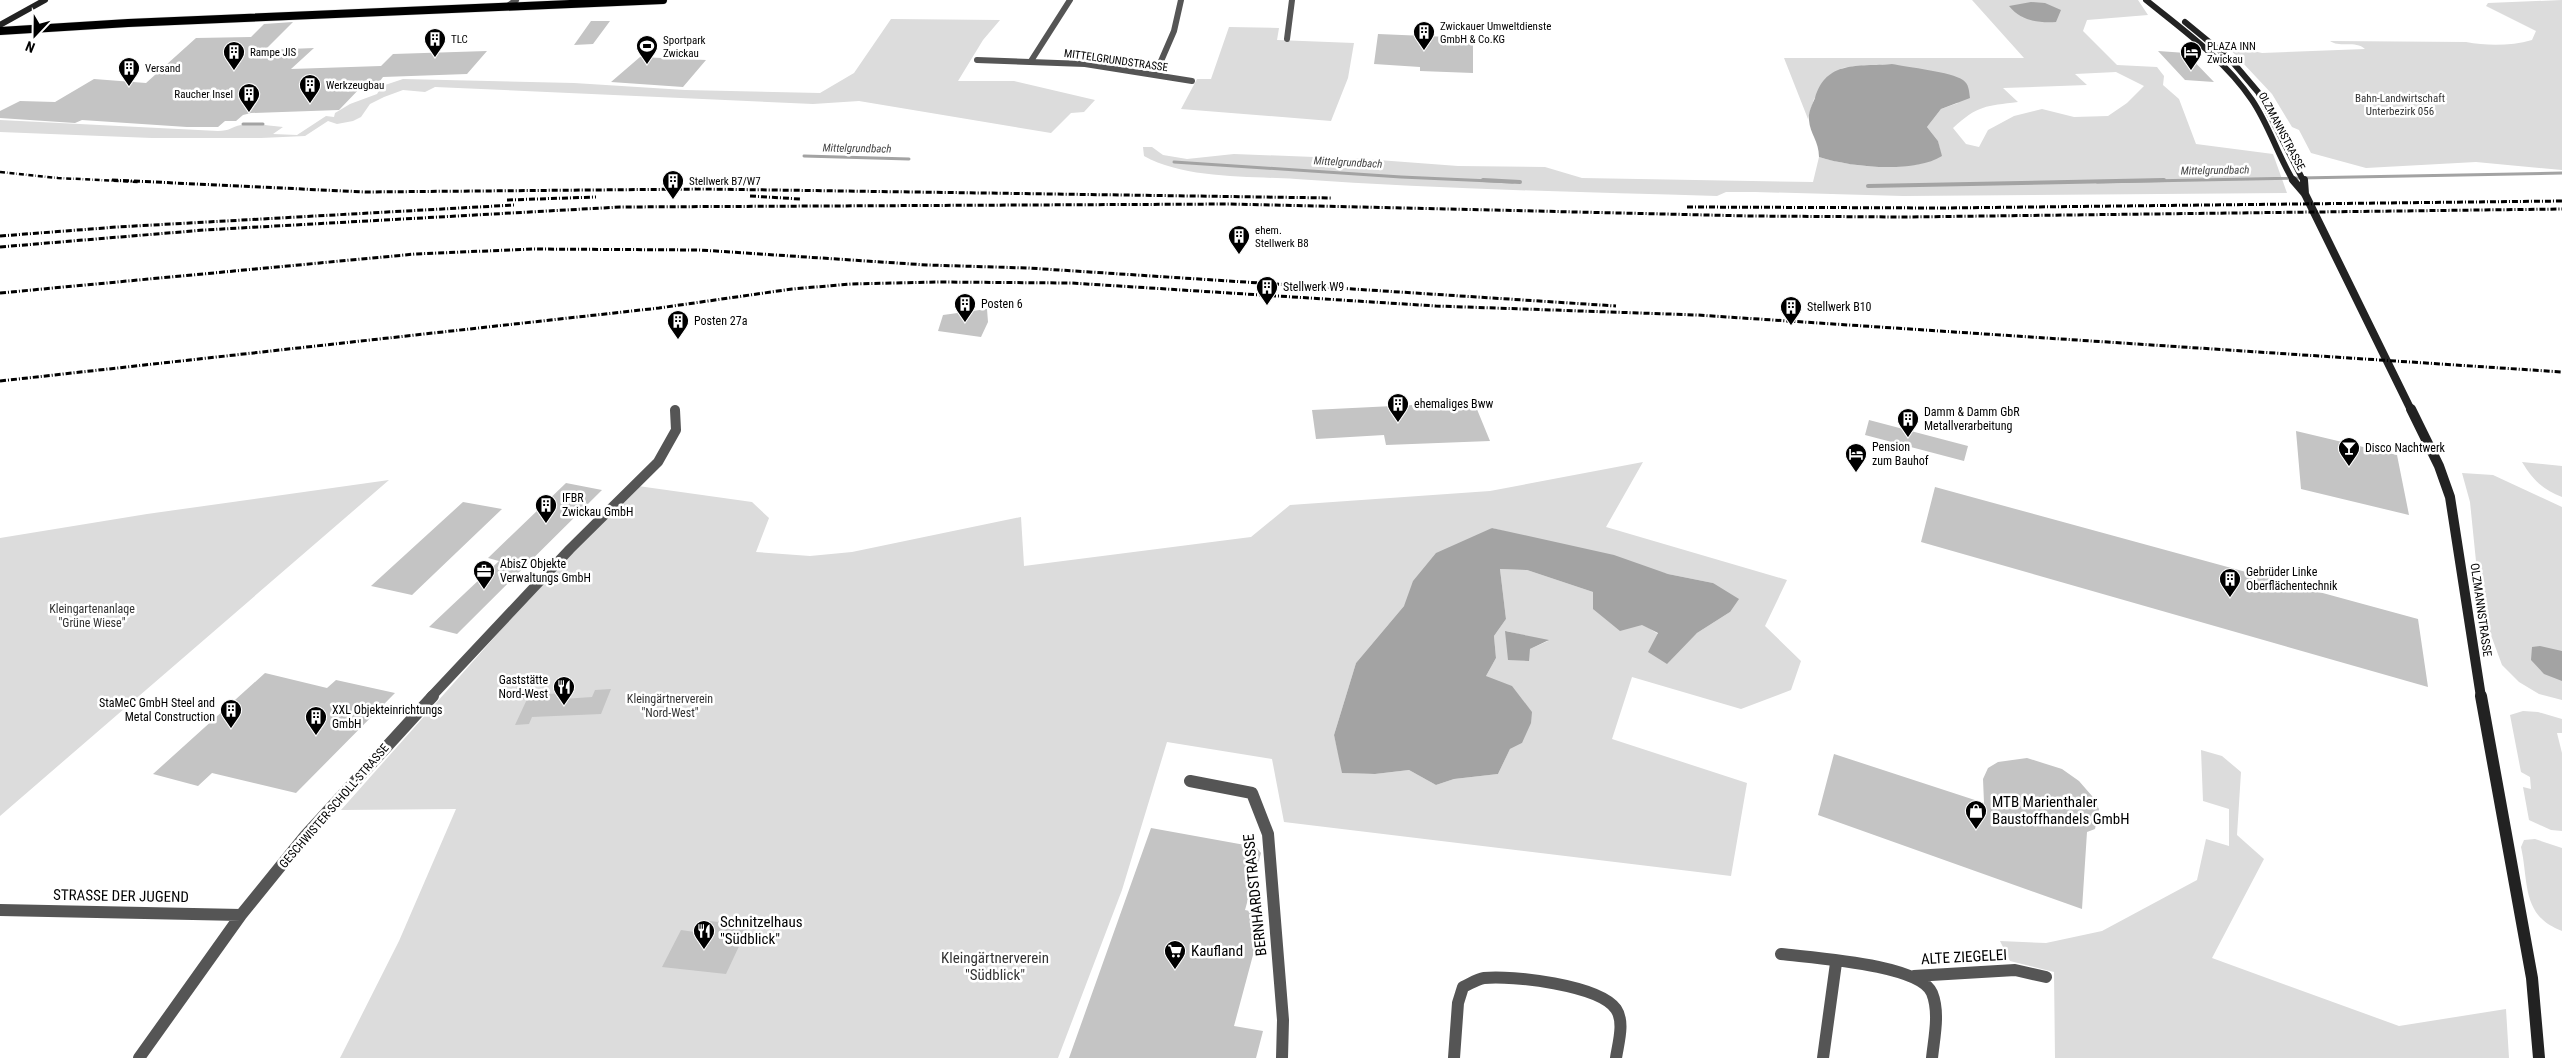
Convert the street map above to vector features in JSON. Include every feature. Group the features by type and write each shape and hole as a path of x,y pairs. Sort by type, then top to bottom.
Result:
{"main road":[{"path":"0,25 46,0"},
{"path":"0,31 110,23 663,0"},
{"name":"OLZMANNSTRASSE","path":"2146,0 2206,49 2237,80 2253,102 2293,179 2305,194 2439,466 2450,497 2458,538 2475,666 2532,978 2539,1058"},
{"name":"OLZMANNSTRASSE","path":"2157,0 2206,39 2249,80 2265,103 2304,181 2305,194"}],"street":[{"path":"508,6 516,0"},
{"path":"1032,61 1070,0"},
{"path":"1155,75 1174,32 1181,0"},
{"path":"1287,39 1292,0"},
{"name":"MITTELGRUNDSTRASSE","path":"977,60 1085,64 1192,81"},
{"name":"GESCHWISTER-SCHOLL-STRASSE","path":"139,1058 240,915 305,836 425,702 570,549 658,462 676,430 675,410"},
{"name":"BERNHARDSTRASSE","path":"1190,781 1252,794 1268,834 1283,1020 1282,1058"},
{"name":"STRASSE DER JUGEND","path":"0,910 240,915"},
{"name":"ALTE ZIEGELEI","path":"1782,954 1893,970 1914,976 2015,970 2046,977"},
{"path":"1823,1058 1836,963"},
{"name":"ALTE ZIEGELEI","path":"1914,976 1932,992 1936,1012 1932,1058"},
{"path":"1454,1058 1458,1003 1464,987 1482,978 1526,978 1599,995 1616,1008 1620,1030 1616,1058"}],"green space":[{"path":"1972,0 2138,0 2148,15 2087,20 2083,31 2117,65 2157,67 2164,76 2163,85 2179,99 2196,144 2273,154 2287,193 1903,196 1726,192 1717,196 1454,188 1198,173 1178,169 1144,156 1143,147 1152,147 1163,155 1187,159 1234,154 1365,159 1458,166 1545,167 1582,178 1813,182 1819,157 1847,164 1899,167 1929,161 1941,155 1938,141 1927,127 1941,109 1958,103 1892,64 1842,68 1814,99 1808,119 1784,58 2024,58","holes":["2116,72 2144,86 2127,103 2108,116 2074,117 2042,109 2014,116 1988,130 1979,147 1966,144 1953,128 1969,115 1983,108 2018,102 2003,88 2087,85 2075,74"]},
{"name":"Bahn-Landwirtschaft Unterbezirk 056","path":"2562,0 2562,170 2476,162 2366,168 2311,153 2299,130 2292,127 2272,94 2226,45 2262,53 2365,49 2357,45 2338,44 2330,41 2466,42 2491,45 2516,43 2532,40 2536,31 2486,6 2488,3"},
{"path":"891,19 1000,20 983,40 958,81 1014,81 1095,100 1084,112 1071,113 1051,133 859,101 813,104 435,87 425,92 403,90 384,97 370,104 361,117 353,121 337,124 328,121 305,136 152,138 0,132 0,120 218,131 246,124 257,124 283,127 273,134 297,135 326,116 334,117 335,113 350,104 377,94 382,86 403,79 574,83 685,90 820,93 854,73"},
{"path":"1229,27 1279,28 1277,40 1354,43 1348,78 1331,121 1181,109 1197,79 1211,79"},
{"path":"1643,462 1606,527 1787,580 1765,626 1801,661 1791,690 1741,709 1632,677 1612,739 1747,783 1731,876 1284,822 1272,759 1167,742 1122,890 1058,1058 340,1058 399,941 456,809 341,810 563,560 638,486 752,502 769,518 756,552 810,556 852,552 1021,517 1024,566 1251,537 1290,505 1490,491","holes":["1492,528 1668,574 1713,583 1730,612 1697,633 1666,663 1658,634 1593,592 1527,570 1500,569 1506,619 1494,636 1496,658 1486,676 1522,743 1510,749 1498,774 1454,779 1436,785 1409,770 1375,774 1343,773 1334,735 1356,663 1404,606","1506,631 1548,641 1530,649"]},
{"path":"2522,462 2562,466 2562,497 2549,491 2539,483"},
{"path":"2462,473 2493,475 2562,507 2562,700 2539,694 2519,682 2502,665 2485,619 2478,581 2470,502"},
{"name":"Kleingartenanlage \"Grüne Wiese\"","path":"389,480 0,816 0,538 147,514"},
{"path":"2523,711 2538,712 2562,719 2562,733 2557,733 2562,753 2562,831 2551,830 2529,820 2523,787 2531,789 2530,777 2521,772 2510,715"},
{"path":"2201,750 2222,756 2241,772 2237,835 2264,859 2212,958 2399,1026 2506,1009 2509,1058 2055,1058 2054,972 2010,961 2000,941 2046,943 2102,931 2197,880 2206,839 2229,846 2229,809 2203,801"},
{"path":"2535,839 2562,848 2562,931 2549,925 2539,916 2529,896 2521,847 2524,840"}],"shaded area":[{"path":"2031,2 2045,3 2061,10 2056,22 2043,22 2024,18 2009,6"},
{"path":"1892,64 1957,77 1966,84 1970,98 1941,109 1927,127 1938,141 1942,156 1930,162 1899,167 1847,164 1819,157 1818,146 1811,129 1809,117 1810,109 1820,86 1827,77 1835,71 1845,68"},
{"path":"1492,528 1614,555 1668,574 1713,583 1739,599 1730,612 1697,633 1667,664 1648,652 1658,633 1642,625 1620,631 1593,609 1593,592 1527,570 1500,569 1506,619 1494,636 1496,658 1486,676 1512,686 1532,712 1531,723 1522,743 1510,749 1498,774 1454,779 1436,785 1409,770 1375,774 1342,773 1334,735 1356,663 1404,606 1413,581 1436,553"},
{"path":"1505,631 1549,640 1530,649 1529,661 1508,660"},
{"path":"2540,646 2562,651 2562,681 2544,674 2531,660 2532,647"}],"building":[{"path":"591,21 610,21 593,44 574,45"},
{"path":"293,22 265,50 314,48 291,69 381,66 393,54 487,51 467,74 383,77 377,85 363,85 339,110 251,113 243,115 236,121 225,121 218,127 187,127 82,120 75,123 0,118 0,111 20,101 55,102 94,79 146,83 196,38 251,37 264,24"},
{"name":"Zwickauer Umweltdienste GmbH & Co.KG","path":"1378,34 1473,38 1473,73 1420,71 1420,67 1374,64"},
{"name":"PLAZA INN Zwickau","path":"2158,51 2186,53 2214,82 2185,80"},
{"path":"640,57 706,60 683,87 611,82"},
{"name":"Posten 6","path":"987,309 988,322 981,337 938,331 943,315"},
{"name":"ehemaliges Bww","path":"1474,402 1490,441 1386,445 1384,435 1316,439 1312,410"},
{"name":"Damm & Damm GbR Metallverarbeitung","path":"1869,420 1968,446 1964,461 1865,435"},
{"name":"Disco Nachtwerk","path":"2296,431 2397,455 2409,515 2301,489"},
{"name":"IFBR Zwickau GmbH","path":"566,483 602,490 457,634 429,627 499,561 488,558"},
{"name":"Gebrüder Linke Oberflächentechnik","path":"1935,487 2418,619 2428,687 1921,542"},
{"path":"463,502 502,509 412,595 371,586"},
{"path":"265,673 327,688 336,680 395,693 296,793 212,773 198,786 153,774"},
{"name":"Gaststätte Nord-West","path":"611,689 601,714 532,717 529,724 515,725 529,695 565,693 563,699 592,697 595,690"},
{"name":"MTB Marienthaler Baustoffhandels GmbH","path":"1834,754 1984,803 1983,779 1988,768 1998,762 2027,758 2062,769 2079,781 2092,796 2099,809 2095,829 2087,832 2082,909 1818,815"},
{"name":"Kaufland","path":"1151,828 1256,847 1261,853 1245,910 1264,914 1234,1026 1263,1031 1256,1058 1069,1058"},
{"name":"Schnitzelhaus \"Südblick\"","path":"709,921 749,925 726,974 662,967 681,930 702,933"}],"waterway":[{"name":"Mittelgrundbach","path":"243,124 263,124"},
{"name":"Mittelgrundbach","path":"804,156 909,159"},
{"name":"Mittelgrundbach","path":"1174,162 1401,177 1513,182"},
{"name":"Mittelgrundbach","path":"2097,182 2562,173"},
{"name":"Mittelgrundbach","path":"1483,180 1520,182"},
{"name":"Mittelgrundbach","path":"1868,186 2164,180"}],"railway":[{"path":"0,172 58,178 139,182"},
{"path":"112,180 365,192 704,189 1332,198"},
{"path":"750,196 800,199"},
{"path":"507,200 596,197"},
{"path":"1687,207 1945,208 2562,201"},
{"path":"0,247 204,230 620,207 1230,204 1750,216 1904,217 2562,209"},
{"path":"0,236 117,227 514,205"},
{"path":"0,293 415,254 533,249 700,250 927,265 1028,268 1616,306"},
{"path":"0,381 659,308 792,289 851,284 939,282 1071,283 1436,306 1697,315 2562,372"}],"place":[{"name":"Zwickauer Umweltdienste GmbH & Co.KG","path":"1424,51"},
{"name":"TLC","path":"435,58"},
{"name":"Sportpark Zwickau","path":"647,65"},
{"name":"Rampe JIS","path":"234,71"},
{"name":"PLAZA INN Zwickau","path":"2191,71"},
{"name":"Versand","path":"129,87"},
{"name":"Werkzeugbau","path":"310,104"},
{"name":"Raucher Insel","path":"249,113"},
{"name":"Stellwerk B7/W7","path":"673,200"},
{"name":"ehem. Stellwerk B8","path":"1239,255"},
{"name":"Stellwerk W9","path":"1267,306"},
{"name":"Posten 6","path":"965,323"},
{"name":"Stellwerk B10","path":"1791,326"},
{"name":"Posten 27a","path":"678,340"},
{"name":"ehemaliges Bww","path":"1398,423"},
{"name":"Damm & Damm GbR Metallverarbeitung","path":"1908,438"},
{"name":"Disco Nachtwerk","path":"2349,467"},
{"name":"Pension zum Bauhof","path":"1856,473"},
{"name":"IFBR Zwickau GmbH","path":"546,524"},
{"name":"AbisZ Objekte Verwaltungs GmbH","path":"484,590"},
{"name":"Gebrüder Linke Oberflächentechnik","path":"2230,598"},
{"name":"Gaststätte Nord-West","path":"564,706"},
{"name":"StaMeC GmbH Steel and Metal Construction","path":"231,729"},
{"name":"XXL Objekteinrichtungs GmbH","path":"316,736"},
{"name":"MTB Marienthaler Baustoffhandels GmbH","path":"1976,830"},
{"name":"Schnitzelhaus \"Südblick\"","path":"704,950"},
{"name":"Kaufland","path":"1175,970"}],"park label":[{"name":"Kleingärtnerverein \"Nord-West\"","path":"670,706"},
{"name":"Kleingärtnerverein \"Südblick\"","path":"995,966"}]}
